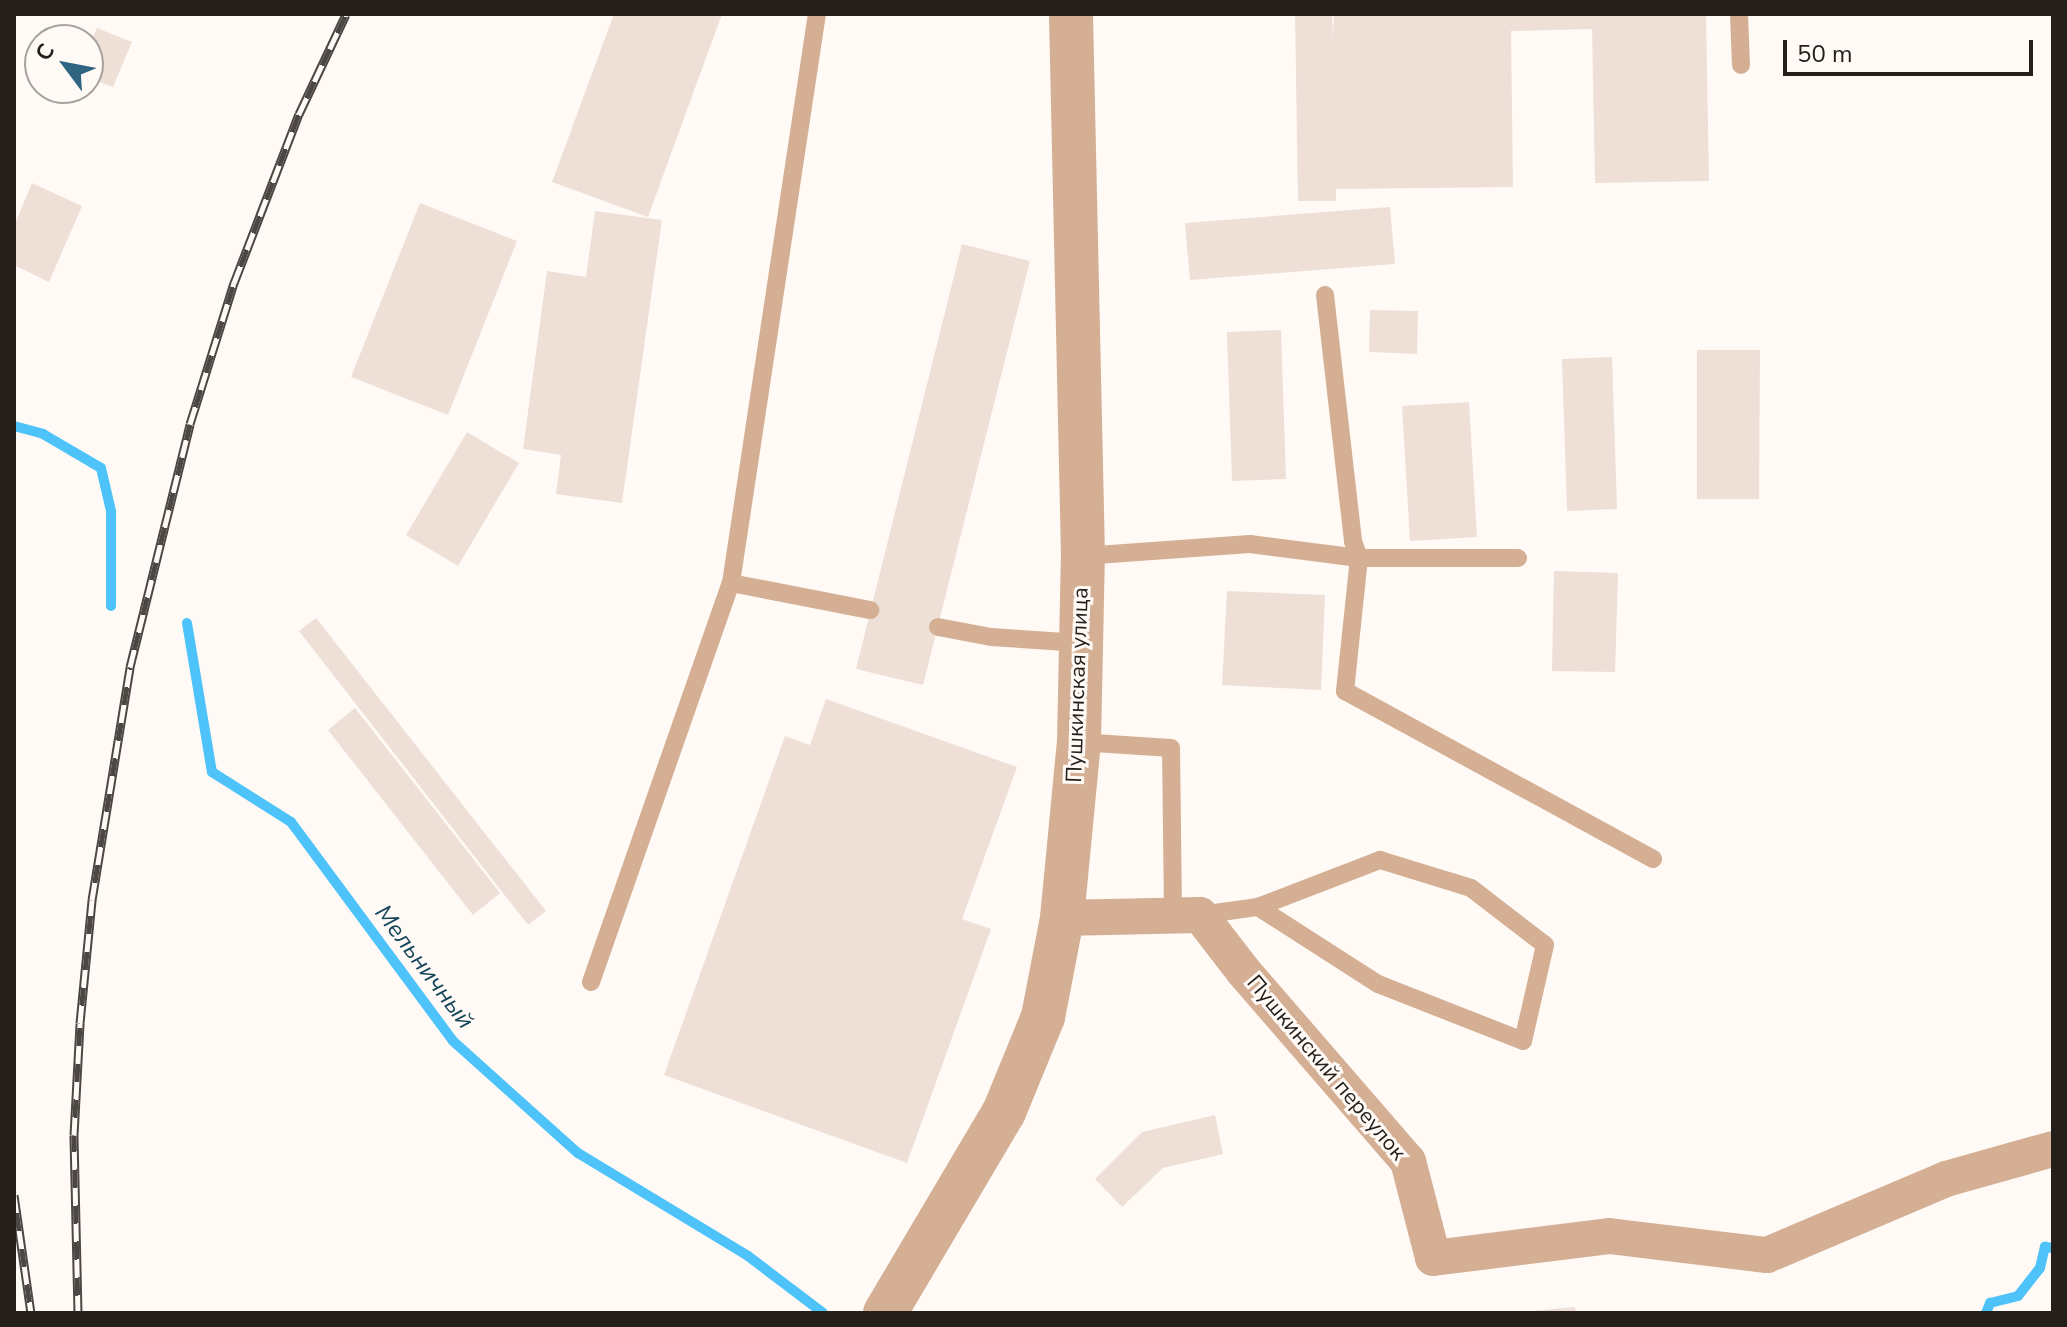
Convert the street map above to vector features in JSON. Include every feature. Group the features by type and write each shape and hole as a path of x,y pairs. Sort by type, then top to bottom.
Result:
{"street":[{"name":"Пушкинская улица","path":"886,1311 1004,1112 1043,1017 1062,918 1079,742 1083,556 1071,14"},
{"path":"1062,918 1186,915"},
{"name":"Пушкинский переулок","path":"1186,915 1244,972 1408,1161 1433,1258 1609,1236 1767,1255 1946,1179 2053,1149"}],"lane":[{"path":"591,982 731,583 817,14"},
{"path":"1739,14 1741,65"},
{"path":"1325,295 1353,541 1359,558 1345,691 1653,859"},
{"path":"1083,556 1250,544 1359,558 1518,558"},
{"path":"731,583 870,610"},
{"path":"938,627 991,637 1081,643"},
{"path":"1079,742 1171,748 1186,915 1258,907 1380,860 1471,888 1545,945 1523,1041 1378,984 1258,907"}],"building":[{"path":"614,14 722,14 648,217 552,182"},
{"path":"1295,14 1332,14 1333,38 1334,14 1706,14 1709,181 1595,183 1592,29 1511,31 1513,187 1336,189 1336,201 1298,201"},
{"path":"104,31 132,42 113,87 104,84"},
{"path":"32,183 82,206 49,282 14,265 14,226"},
{"path":"420,203 517,241 448,415 351,377"},
{"path":"1390,207 1395,264 1190,280 1185,223"},
{"path":"595,211 662,220 622,503 556,494 561,455 523,449 547,271 586,277"},
{"path":"962,244 1030,261 923,685 856,669"},
{"path":"1370,310 1418,311 1417,354 1369,352"},
{"path":"1281,330 1286,479 1232,481 1227,332"},
{"path":"1697,350 1760,350 1759,499 1697,499"},
{"path":"1612,357 1617,509 1567,511 1562,359"},
{"path":"1469,402 1477,537 1410,541 1402,406"},
{"path":"467,432 519,463 458,566 406,535"},
{"path":"1554,571 1618,573 1615,672 1552,671"},
{"path":"1227,591 1325,595 1321,690 1222,685"},
{"path":"316,618 546,911 528,925 299,631"},
{"path":"826,699 1017,767 962,919 991,929 907,1163 664,1075 785,736 810,745"},
{"path":"355,708 500,893 473,915 328,730"},
{"path":"1215,1115 1223,1154 1163,1168 1122,1207 1095,1179 1142,1132"},
{"path":"1575,1307 1576,1313 1530,1313 1530,1311"}],"waterway":[{"path":"14,426 43,434 101,468 111,511 111,606"},
{"name":"Мельничный","path":"187,623 212,772 291,822 453,1041 578,1153 748,1256 823,1313"},
{"name":"Мельничный","path":"1986,1313 1990,1303 2018,1296 2040,1268 2045,1247 2053,1248"}],"railway":[{"path":"78,1313 74,1135 80,1023 92,900 130,667 190,424 234,283 299,114 346,14"},
{"path":"14,1195 31,1313"}]}
